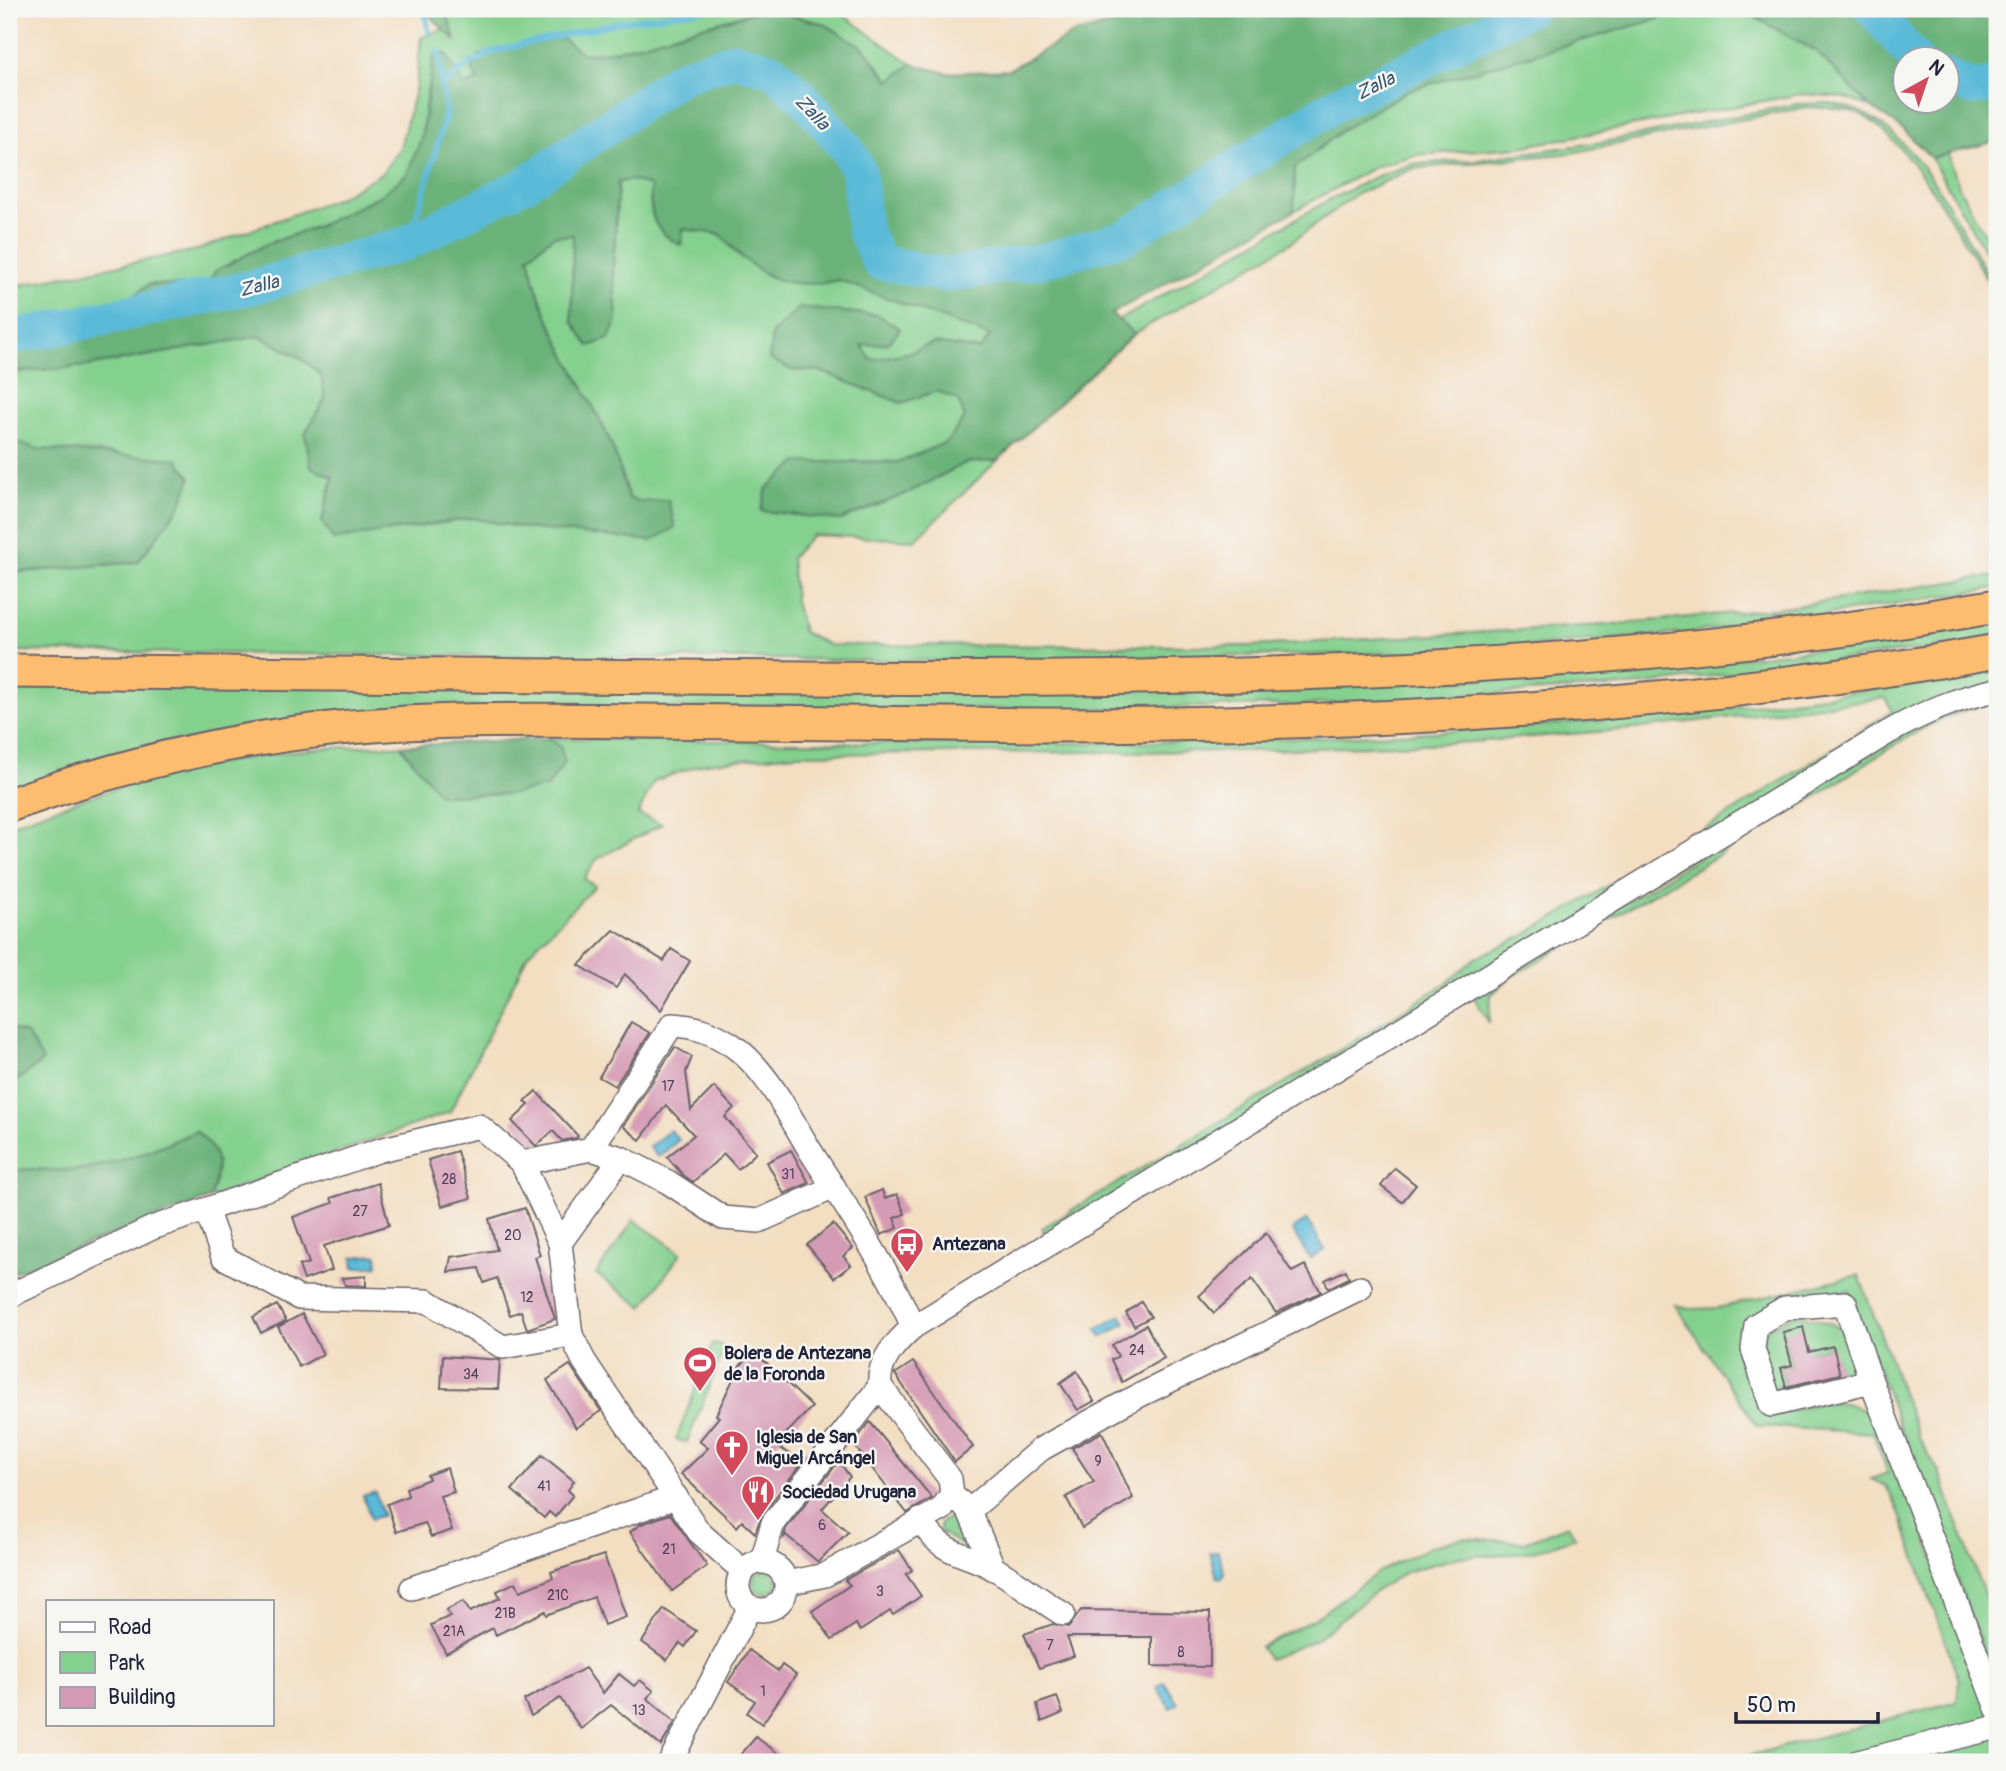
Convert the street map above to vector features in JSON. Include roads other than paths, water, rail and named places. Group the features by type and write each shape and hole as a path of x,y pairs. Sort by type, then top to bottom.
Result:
{"highway":[{"path":"9,671 1048,680 1344,674 1595,658 1745,644 1997,606"},
{"path":"9,805 153,760 227,744 361,727 529,720 1050,724 1309,720 1580,705 1775,684 1997,651"}],"street":[{"path":"995,1569 969,1511 952,1494 950,1479 880,1386 879,1377 895,1343 913,1327 1887,733 1930,709 1963,697 1997,690"},
{"path":"591,1149 673,1025 698,1026 734,1046 767,1082 894,1284 913,1327"},
{"path":"9,1296 152,1228 207,1212 380,1150 479,1126 522,1163 560,1243 571,1335 584,1361 699,1532 753,1566 774,1564 782,1572 787,1583 785,1596 776,1606 763,1610 750,1607 738,1591 753,1566 774,1523 880,1386"},
{"path":"522,1163 591,1149 621,1158 667,1182 723,1218 759,1221 834,1187"},
{"path":"560,1243 621,1158"},
{"path":"207,1212 223,1257 299,1298 427,1301 503,1348 571,1335"},
{"path":"969,1511 1041,1449 1126,1402 1360,1288"},
{"path":"1871,1381 1771,1405 1753,1349 1756,1325 1785,1308 1845,1303 1871,1381 1997,1708"},
{"path":"787,1583 825,1575 942,1509 952,1494"},
{"path":"412,1588 676,1497"},
{"path":"920,1520 934,1541 943,1548 995,1569 1063,1614"},
{"path":"670,1762 750,1607"},
{"path":"1858,1762 1997,1727"}],"water":[{"path":"670,1130 679,1140 658,1157 649,1147"},
{"path":"1307,1220 1325,1250 1310,1259 1292,1230"},
{"path":"377,1255 378,1266 354,1268 353,1257"},
{"path":"1121,1315 1126,1323 1102,1337 1097,1329"},
{"path":"375,1492 383,1515 371,1519 363,1496"},
{"path":"1218,1551 1225,1574 1222,1578 1217,1577 1210,1553"},
{"path":"1164,1682 1178,1703 1170,1708 1157,1687"}],"waterway":[{"path":"424,9 429,32"},
{"path":"442,86 470,64 495,51 624,21 708,9"},
{"name":"Zalla","path":"9,338 253,287 405,244 525,184 680,77 734,59 773,70 805,99 847,149 859,171 864,230 879,262 946,275 1041,261 1126,237 1336,104 1529,9"},
{"name":"Zalla","path":"1872,9 1904,46"},
{"path":"405,244 422,199 446,114 438,51"},
{"name":"Zalla","path":"1960,82 1972,88 1997,85"}],"place":[{"name":"Antezana","path":"907,1274"},
{"name":"Bolera de Antezana de la Foronda","path":"700,1393"},
{"name":"Iglesia de San Miguel Arcángel","path":"732,1477"},
{"name":"Sociedad Urugana","path":"758,1522"}]}
